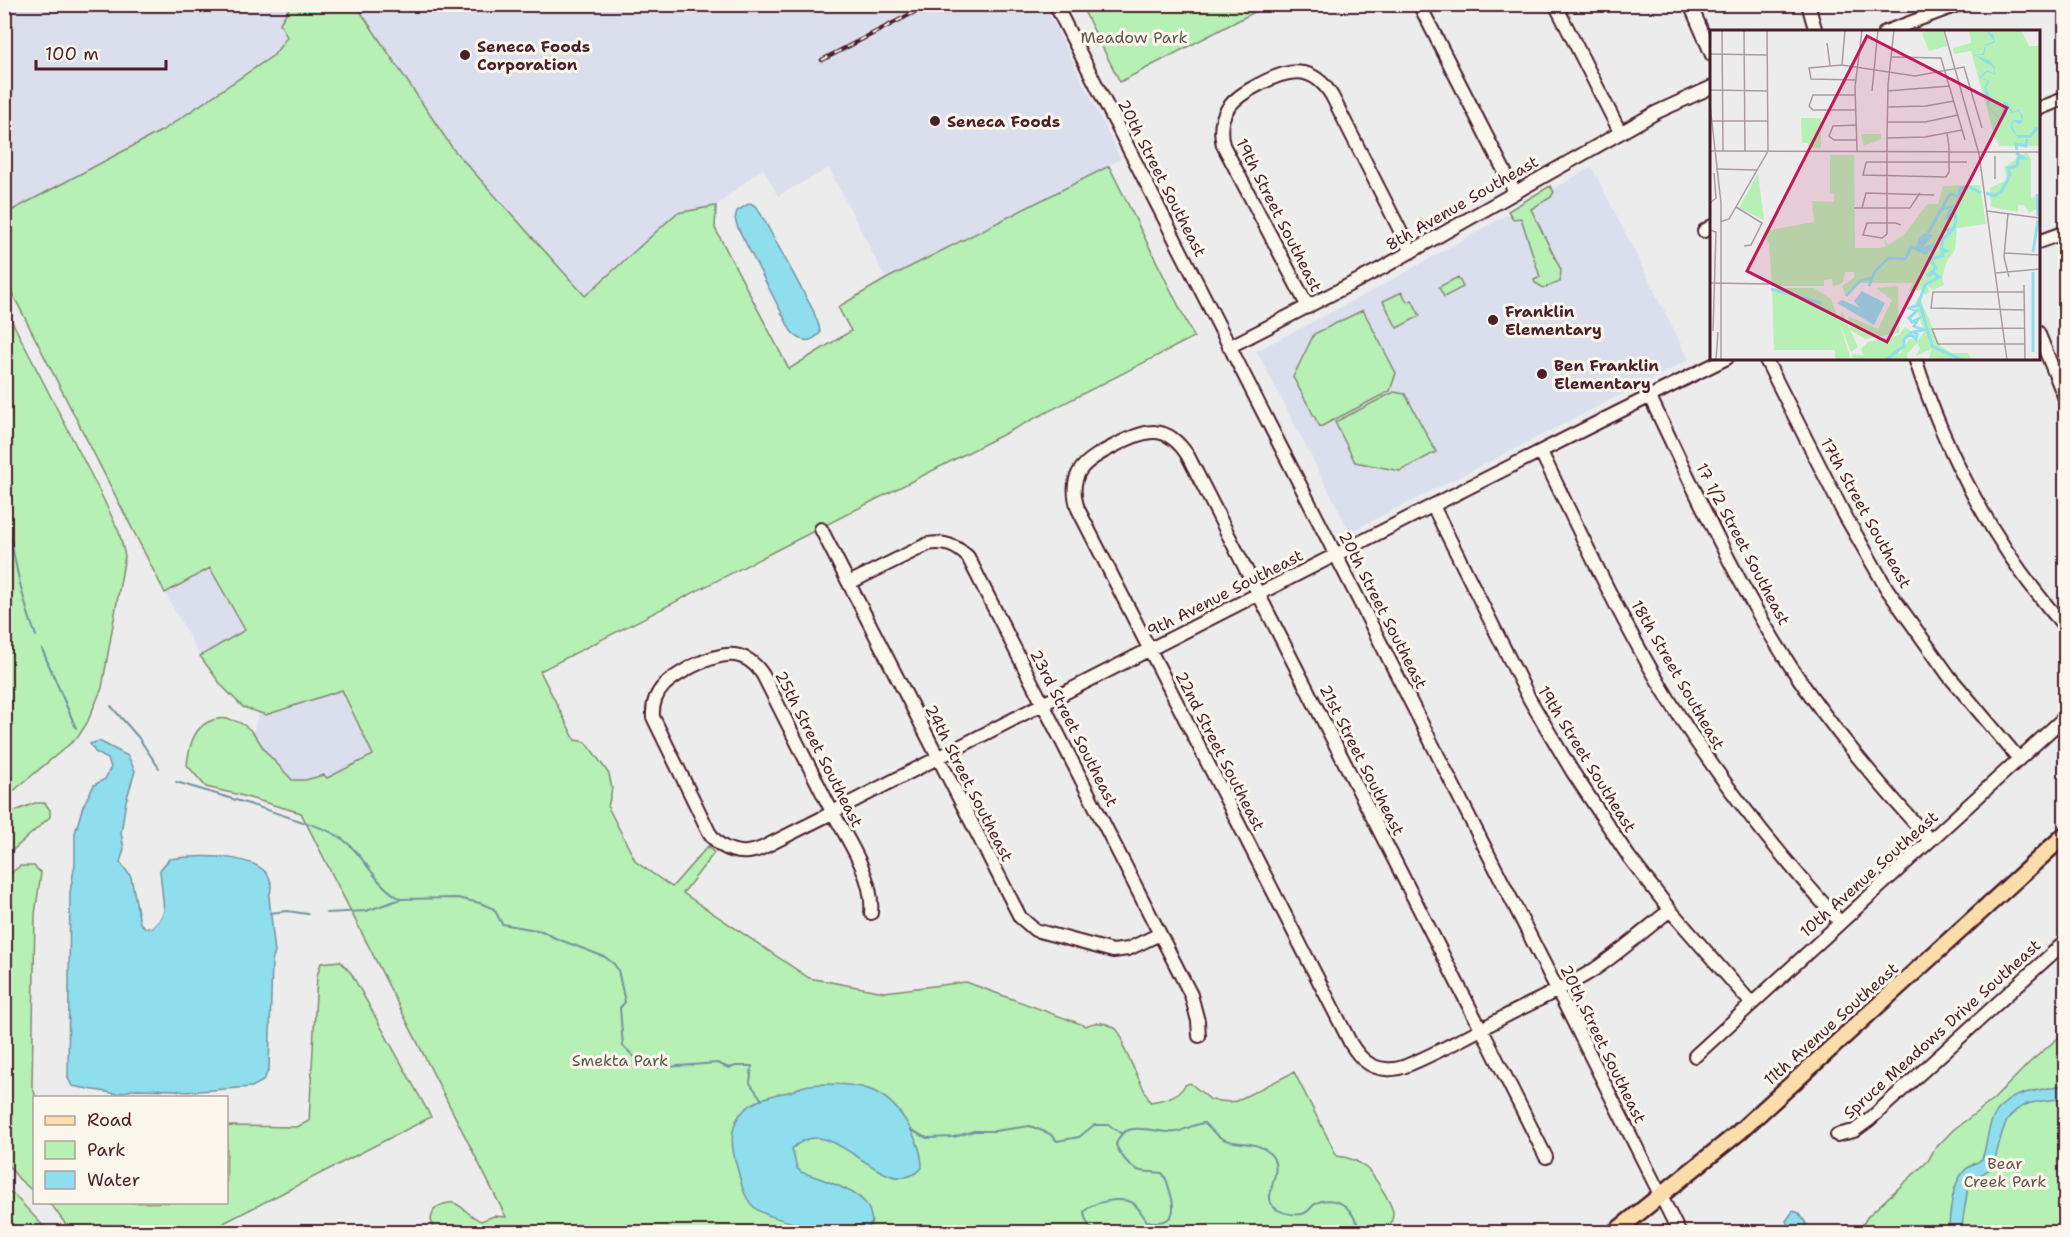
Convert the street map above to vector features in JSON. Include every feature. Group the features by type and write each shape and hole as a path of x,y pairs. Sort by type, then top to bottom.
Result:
{"main road":[{"name":"11th Avenue Southeast","path":"1615,1233 1738,1133 2066,834"}],"street":[{"name":"20th Street Southeast","path":"1055,4 1557,989 1678,1233"},
{"path":"1419,4 1515,192"},
{"path":"1555,4 1620,132"},
{"path":"1690,4 1710,50"},
{"path":"1808,4 1815,30"},
{"path":"1890,30 1960,4"},
{"name":"19th Street Southeast","path":"1308,307 1223,142 1222,123 1227,108 1241,94 1277,75 1290,72 1309,74 1323,83 1333,98 1411,252"},
{"name":"8th Avenue Southeast","path":"1229,347 1411,252 1620,132 1677,102 1710,88"},
{"path":"2040,108 2066,98"},
{"path":"2040,241 2066,232"},
{"path":"2040,337 2066,401"},
{"name":"9th Avenue Southeast","path":"737,852 756,850 1723,360"},
{"name":"17th Street Southeast","path":"1766,360 1843,513 1887,589 1962,692 2019,759"},
{"path":"1916,360 1940,423 1984,513 2026,578 2066,628"},
{"name":"17 1/2 Street Southeast","path":"1650,397 1733,568 1791,667 1843,740 1884,790 1930,840"},
{"name":"21st Street Southeast","path":"1115,446 1147,432 1162,432 1176,440 1188,456 1546,1157"},
{"name":"22nd Street Southeast","path":"1115,446 1089,460 1080,469 1074,487 1076,500 1149,650 1351,1044 1362,1059 1377,1068 1396,1069 1410,1065 1481,1028"},
{"name":"18th Street Southeast","path":"1541,452 1620,611 1677,713 1748,814 1840,922"},
{"name":"19th Street Southeast","path":"1433,506 1550,737 1629,857 1670,910 1752,1004"},
{"name":"24th Street Southeast","path":"821,529 1016,909 1030,927 1113,951 1128,949 1160,934"},
{"name":"23rd Street Southeast","path":"849,584 922,546 940,543 956,547 963,552 971,563 1191,995 1198,1021 1199,1036"},
{"name":"25th Street Southeast","path":"737,852 718,843 711,835 653,717 654,700 660,688 672,678 711,657 726,654 741,656 758,669 867,880 872,899 871,913"},
{"name":"10th Avenue Southeast","path":"1695,1056 2066,716"},
{"path":"1481,1028 1601,964 1670,910"},
{"name":"Spruce Meadows Drive Southeast","path":"1837,1135 1854,1131 1869,1120 2066,941"}],"shaded area":[{"path":"5,5 291,5 280,23 287,37 274,55 163,130 5,214"},
{"path":"356,5 1057,5 1047,10 1121,159 886,279 829,168 778,196 763,168 716,206 677,213 585,296 453,149"},
{"name":"Franklin Elementary","path":"1592,167 1689,360 1350,532 1257,351 1376,289"},
{"path":"210,568 245,631 200,656 165,593"},
{"path":"343,690 373,755 327,778 323,775 305,780 292,780 269,756 253,733 259,712 266,715"}],"green space":[{"name":"Smekta Park","path":"291,5 356,5 453,149 585,296 677,213 716,206 715,228 789,369 851,331 838,307 886,279 1109,166 1194,337 540,671 575,740 586,742 609,774 612,789 608,807 636,862 672,887 708,846 714,853 683,893 809,978 884,992 966,982 1086,1026 1092,1023 1105,1023 1120,1034 1123,1046 1150,1102 1175,1095 1190,1083 1211,1100 1236,1101 1294,1072 1337,1156 1345,1157 1364,1166 1383,1190 1393,1217 1389,1232 434,1232 431,1219 434,1209 449,1203 455,1203 481,1221 494,1216 506,1217 301,813 206,787 187,765 190,746 198,730 208,722 220,719 239,722 250,729 267,753 292,780 305,780 324,775 327,778 373,755 342,690 266,715 243,707 222,686 200,656 245,630 210,568 165,593 5,279 5,214 163,130 274,55 287,37 280,23"},
{"name":"Meadow Park","path":"1081,5 1268,5 1120,82"},
{"path":"1550,186 1554,192 1551,197 1531,209 1561,270 1560,282 1544,288 1534,280 1540,277 1521,218 1513,219 1508,211"},
{"path":"1458,277 1463,287 1444,297 1439,287"},
{"path":"1402,292 1407,302 1412,300 1420,316 1397,328 1383,301"},
{"path":"4,306 99,490 119,532 125,556 102,688 87,723 78,737 5,798"},
{"path":"1363,310 1396,373 1390,391 1320,427 1293,377 1314,334"},
{"path":"1394,392 1405,394 1436,452 1400,471 1355,462 1335,422"},
{"path":"35,803 45,803 50,810 50,817 5,857 5,815"},
{"path":"20,866 34,866 41,873 35,914 32,1086 36,1096 33,1096 33,1191 19,1179 4,1160 5,878"},
{"path":"340,961 351,973 431,1117 206,1232 71,1232 54,1208 48,1204 228,1204 228,1126 297,1127 309,1121 317,976 321,963"},
{"name":"Bear Creek Park","path":"2065,1032 2065,1232 1858,1232 1868,1216 1928,1161 1934,1150 1953,1130 1993,1100 2029,1063"},
{"path":"5,1189 15,1196 49,1232 5,1232"}],"water":[{"path":"750,203 757,207 813,310 820,333 812,339 801,339 791,331 738,228 735,219 737,211"},
{"path":"99,741 128,756 135,771 126,801 121,833 124,849 120,862 131,877 140,923 146,928 152,928 164,911 160,870 169,859 216,857 235,859 251,863 264,871 271,882 269,897 275,953 272,961 269,1069 263,1081 252,1087 185,1092 136,1089 117,1094 72,1086 68,1078 70,892 75,864 75,833 83,806 94,785 105,779 111,767 108,759 95,752 90,744"},
{"path":"816,1084 842,1084 876,1092 894,1106 913,1133 920,1152 922,1168 907,1177 891,1176 841,1146 824,1139 808,1139 792,1149 797,1168 801,1172 836,1185 862,1199 870,1213 872,1222 869,1227 857,1231 843,1231 809,1226 776,1218 755,1208 743,1189 733,1150 732,1136 740,1114 759,1100 801,1087"},
{"path":"2065,1084 2065,1097 2028,1104 2012,1115 2003,1130 1992,1168 1975,1178 1968,1187 1961,1232 1948,1232 1952,1199 1957,1183 1966,1169 1982,1159 1991,1123 1999,1108 2015,1096"},
{"path":"1793,1211 1799,1213 1807,1225 1801,1232 1791,1232 1786,1221"}],"waterway":[{"path":"4,499 21,586 36,636"},
{"path":"42,649 76,728"},
{"path":"111,706 138,737 159,768"},
{"path":"176,782 265,809 333,833 353,848 377,879 401,899"},
{"path":"326,913 366,911 401,899 457,898 494,909 502,924 542,931 605,957 614,964 618,970 625,1002 620,1008 623,1046 642,1064 653,1068 717,1063 729,1068 752,1066 750,1083 762,1100"},
{"path":"270,913 287,911 308,914"},
{"path":"1098,1232 1088,1224 1084,1212 1106,1201 1131,1202 1147,1221 1161,1222 1172,1214 1173,1202 1164,1175 1159,1172 1141,1171 1131,1166 1116,1145 1120,1136 1133,1129 1176,1132 1204,1123 1227,1141 1254,1145 1266,1150 1272,1156 1275,1163 1270,1193 1272,1206 1284,1213 1302,1214 1319,1202 1333,1201 1346,1207 1364,1232"},
{"path":"911,1130 927,1138 954,1137 974,1131 1030,1126 1050,1134 1057,1141 1079,1137 1094,1125 1109,1125 1122,1134"}],"railway":[{"path":"822,60 930,4"}],"place":[{"name":"Seneca Foods Corporation","path":"465,55"},
{"name":"Seneca Foods","path":"935,121"},
{"name":"Franklin Elementary","path":"1493,320"},
{"name":"Ben Franklin Elementary","path":"1542,374"}]}
